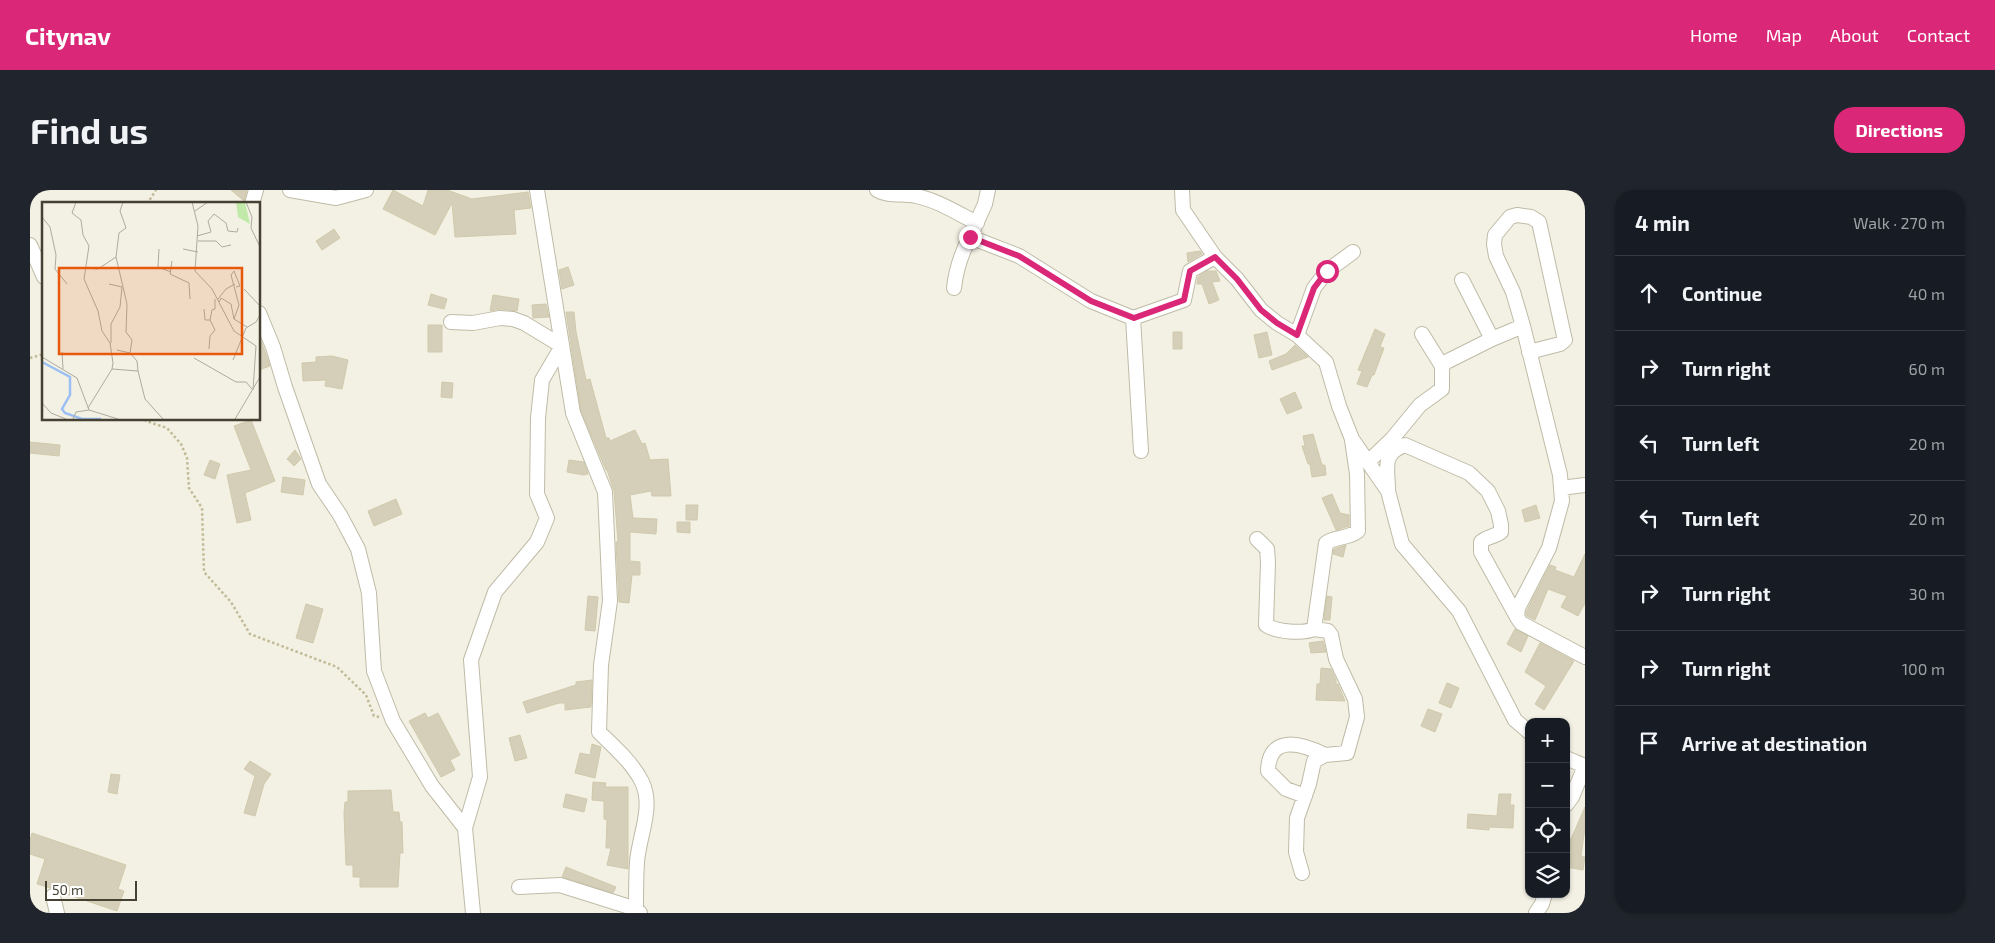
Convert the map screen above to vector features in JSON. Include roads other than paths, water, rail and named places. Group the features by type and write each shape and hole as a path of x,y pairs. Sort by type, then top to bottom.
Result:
{"street":[{"path":"290,190 336,198 366,190"},
{"path":"518,887 560,885 638,911 637,861 644,830 647,800 642,783 627,760 599,732 601,664 610,601 605,492 573,412 537,190"},
{"path":"877,190 891,194 916,196 945,207 977,223"},
{"path":"954,288 956,270 985,204 988,190"},
{"path":"1182,190 1183,210 1215,257 1237,279 1261,310 1277,323 1297,335 1326,362 1339,406 1352,439 1357,474 1358,531 1351,536 1332,539 1326,542 1314,629"},
{"path":"1517,617 1518,608 1549,548 1562,500 1560,475 1530,352 1513,292 1496,256 1494,244 1495,236 1510,217 1517,215 1531,217 1539,222 1565,340 1560,344 1530,352"},
{"path":"970,237 1019,256 1091,301 1134,318 1184,300 1190,271 1215,257"},
{"path":"30,245 42,272"},
{"path":"1297,335 1314,288 1327,271 1353,252"},
{"path":"1462,280 1492,339"},
{"path":"260,315 273,347 319,484 340,515 358,549 369,593 374,671 392,721 432,786 465,828"},
{"path":"451,322 473,323 500,318 512,319 524,323 562,346"},
{"path":"1134,318 1141,451"},
{"path":"1442,366 1446,362 1492,339 1523,326"},
{"path":"1369,461 1392,439 1420,405 1442,389 1442,366 1422,334"},
{"path":"473,913 465,828 480,776 471,660 495,592 537,542 547,518 537,494 538,418 542,380 562,346"},
{"path":"1352,439 1388,491"},
{"path":"1525,728 1516,720 1459,611 1402,544 1388,491 1388,458 1394,449 1406,445 1469,473 1488,491 1502,524 1500,532 1496,536 1484,539 1481,542 1481,552 1517,617 1521,623 1585,657"},
{"path":"1561,488 1585,485"},
{"path":"1258,539 1267,549 1266,625 1271,628 1309,632 1314,629 1328,631 1331,635 1336,659 1352,690 1357,716 1347,753 1325,755 1314,761 1297,818 1296,852 1302,873"},
{"path":"1305,796 1286,789 1268,771 1268,763 1273,751 1286,744 1308,747 1325,755"},
{"path":"1570,760 1585,766 1570,800"},
{"path":"52,896 57,913"},
{"path":"1536,913 1544,898"}]}
